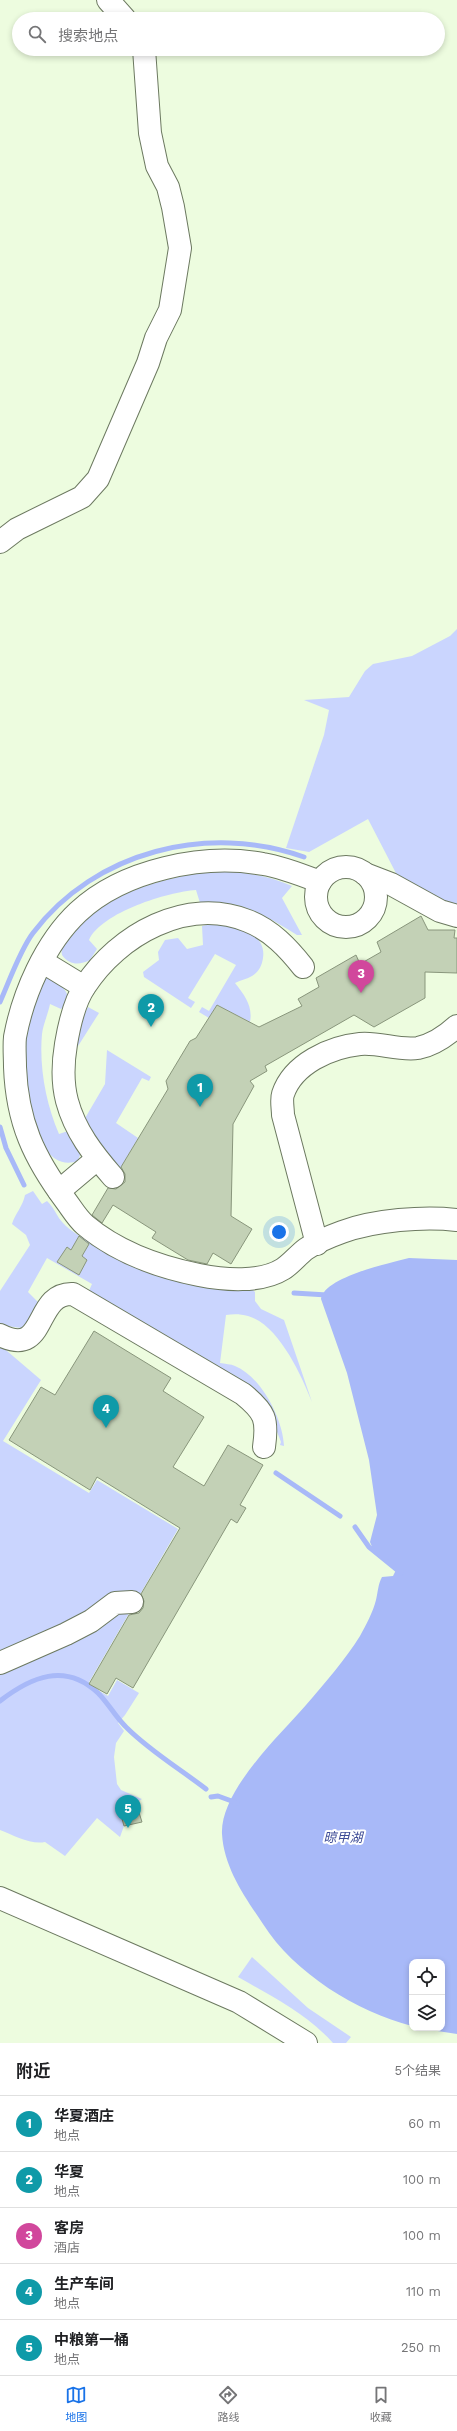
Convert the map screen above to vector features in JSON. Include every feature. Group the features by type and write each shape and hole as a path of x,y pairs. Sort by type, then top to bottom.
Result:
{"street":[{"path":"108,0 119,12"},
{"path":"0,542 17,529 82,497 98,479 148,362 156,338 170,310 180,248 168,187 157,166 150,133 144,56"},
{"path":"320,882 262,864 201,861 161,869 116,886 78,912 53,944 30,987 15,1039 16,1087 24,1129 48,1177 83,1223 111,1243 148,1261 199,1275 226,1278 269,1276 283,1269 308,1248 344,1231 384,1223 440,1218 457,1220"},
{"path":"365,874 372,882 376,902 372,912 365,920 349,927 339,926 324,917 316,900 320,882 327,874 346,867 356,869 391,884 440,911 457,916"},
{"path":"113,1177 90,1150 72,1113 67,1100 63,1066 69,1027 84,987 100,968 133,936 158,923 186,916 216,914 248,921 280,940 303,967"},
{"path":"43,962 84,987"},
{"path":"317,1244 283,1115 282,1095 290,1078 306,1063 330,1051 360,1044 417,1048 436,1042 457,1026"},
{"path":"59,1191 98,1159"},
{"path":"0,1335 13,1342 22,1342 30,1336 58,1296 73,1294 243,1394 260,1410 267,1426 264,1446"},
{"path":"0,1662 66,1634 91,1621 115,1603 132,1602"},
{"path":"0,1898 239,2002 306,2043"}],"shaded area":[{"path":"457,629 457,910 399,879 368,819 309,852 286,848 324,735 329,710 304,700 349,697 365,671 373,664 412,656 450,636"},
{"path":"209,871 251,874 292,886 282,898 302,935 297,935 263,915 244,907 227,904 200,903 196,890 153,899 121,912 107,921 96,930 89,940 97,949 90,960 75,964 65,959 62,955 64,946 84,922 99,909 115,899 151,884"},
{"path":"215,923 248,932 255,936 263,949 263,961 258,970 252,976 235,983 245,997 249,1006 251,1016 250,1022 217,1005 209,1018 199,1012 202,1007 209,1011 236,965 215,954 188,998 195,1002 191,1008 144,977 143,972 159,960 158,952 165,940 178,938 187,949 203,945 202,926"},
{"path":"48,975 62,986 67,994 67,999 66,1004 61,1009 50,1004 43,1027 41,1047 44,1085 50,1110 59,1134 71,1130 81,1152 78,1161 63,1162 51,1155 42,1143 35,1126 26,1089 23,1059 26,1030 33,1004 45,978"},
{"path":"88,1007 99,1013 73,1054 81,1021"},
{"path":"107,1050 151,1077 149,1081 142,1078 116,1123 138,1138 120,1169 97,1145 84,1120 105,1084"},
{"path":"33,1191 42,1204 47,1201 49,1203 66,1226 78,1235 132,1266 168,1278 206,1283 249,1286 255,1292 255,1301 261,1309 284,1320 312,1402 302,1378 288,1352 270,1329 259,1321 248,1316 237,1314 226,1315 220,1363 233,1365 245,1372 254,1379 262,1389 280,1424 284,1446 280,1445 281,1442 270,1414 87,1295 92,1284 47,1258 28,1292 40,1304 30,1322 21,1328 0,1325 0,1291 30,1245 26,1235 12,1224 23,1203 25,1195"},
{"path":"0,1345 41,1380 3,1441 89,1493 97,1480 178,1529 88,1684 108,1696 117,1680 139,1693 118,1723 124,1731 116,1743 114,1757 117,1784 121,1790 142,1799 136,1803 119,1808 124,1826 120,1837 97,1818 65,1856 45,1842 40,1843 28,1841 0,1830"},
{"path":"252,1957 308,2008 351,2037 346,2043 333,2043 300,2014 238,1977"}],"water":[{"name":"晾甲湖","path":"409,1258 457,1260 457,2034 438,2031 445,2031 445,1959 409,1959 409,2025 391,2020 370,2011 328,1988 309,1974 276,1942 249,1903 236,1882 231,1870 224,1847 222,1834 224,1817 230,1800 241,1782 267,1748 313,1697 348,1654 360,1636 375,1605 382,1577 393,1576 397,1568 373,1549 370,1542 377,1515 369,1460 347,1373 321,1299 325,1291 333,1284 374,1267"}],"building":[{"path":"421,916 428,930 455,930 454,938 457,938 457,973 425,972 425,998 374,1027 354,1015 265,1066 267,1071 250,1081 254,1086 233,1124 231,1216 252,1229 231,1264 213,1253 207,1264 188,1260 152,1238 156,1232 113,1205 102,1223 92,1215 108,1188 116,1189 125,1182 125,1174 121,1167 168,1089 166,1081 190,1041 196,1038 217,1005 259,1027 302,1006 298,999 319,987 316,978 356,955 360,964 381,952 377,942"},
{"path":"79,1236 89,1244 82,1256 87,1260 79,1275 57,1262 67,1247 71,1250"},
{"path":"94,1331 171,1378 163,1391 204,1417 173,1467 204,1486 228,1445 263,1465 240,1505 246,1508 237,1523 231,1519 133,1688 116,1678 107,1694 89,1684 129,1615 139,1613 143,1608 144,1601 141,1594 180,1528 97,1477 90,1490 9,1440 41,1387 55,1395"},
{"path":"136,1803 142,1822 124,1826 119,1808"}],"waterway":[{"path":"0,1002 19,957 33,933 59,905 88,882 121,864 156,852 192,844 230,843 267,847 304,857"},
{"path":"0,1127 6,1148 24,1185"},
{"path":"294,1293 327,1295"},
{"path":"276,1473 340,1516"},
{"path":"355,1527 369,1547 401,1573"},
{"path":"0,1701 24,1685 48,1676 73,1678 86,1683 98,1693 123,1724 145,1744 206,1789"},
{"path":"211,1797 218,1796 237,1803"}],"place":[{"name":"客房","path":"361,993"},
{"name":"华夏","path":"151,1027"},
{"name":"华夏酒庄","path":"200,1107"},
{"name":"生产车间","path":"106,1428"},
{"name":"中粮第一桶","path":"128,1828"}]}
